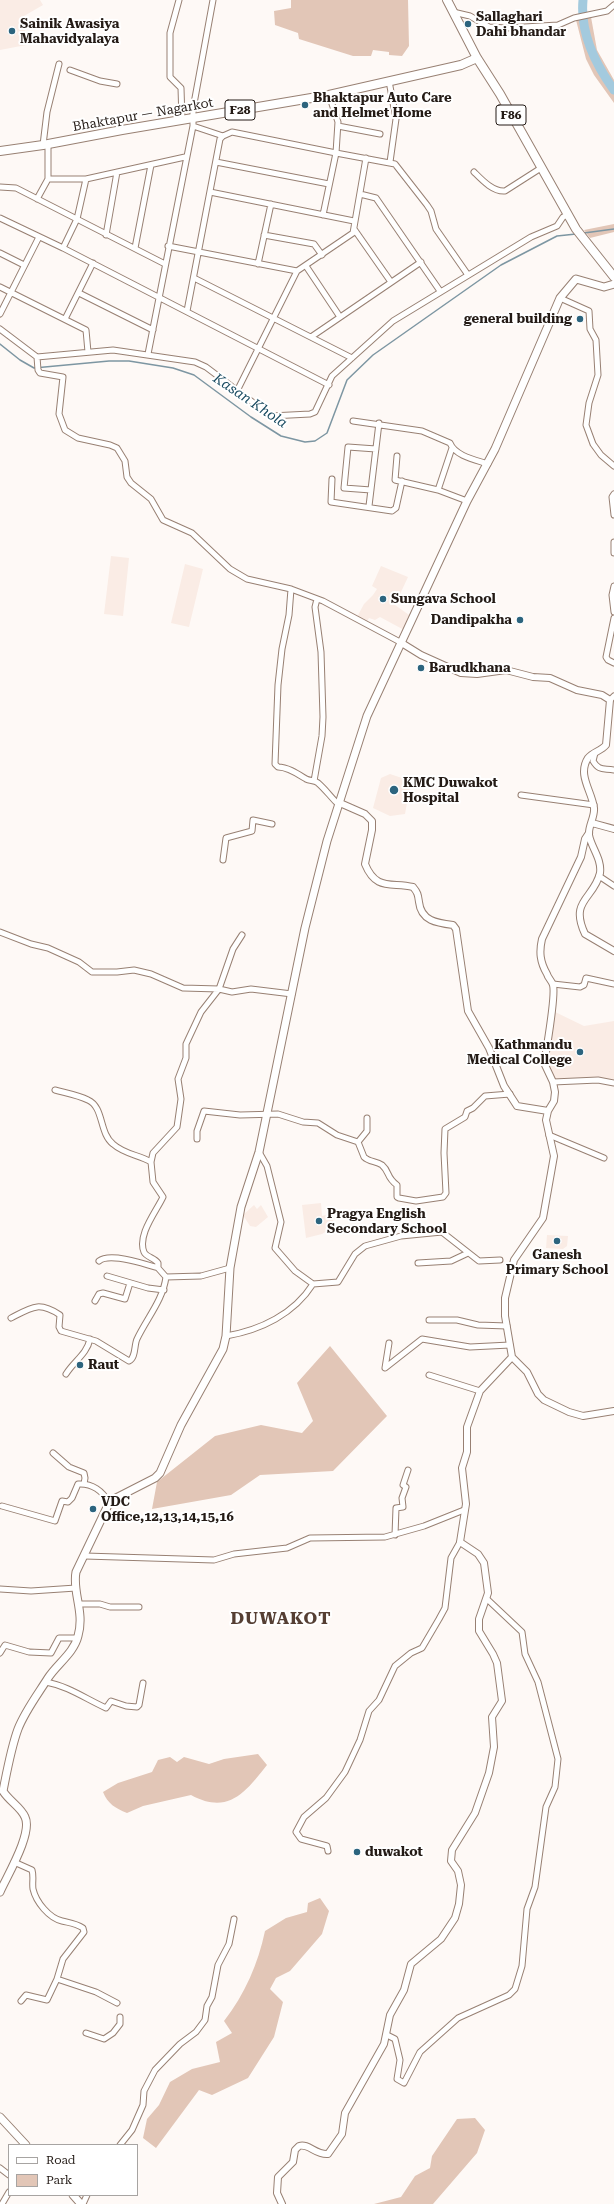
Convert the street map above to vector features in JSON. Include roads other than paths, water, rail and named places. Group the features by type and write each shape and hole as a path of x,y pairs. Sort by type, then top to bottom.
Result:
{"main road":[{"name":"F86","path":"447,0 477,58 576,229 614,277"},
{"name":"Bhaktapur — Nagarkot","path":"0,151 46,145 182,120 194,122 329,95 461,65 477,58"},
{"path":"0,1892 27,1832 27,1821 22,1812 2,1788 18,1729 46,1682 78,1638 81,1622 80,1604 76,1588 76,1572 85,1556 109,1503 155,1478 160,1473 181,1425 223,1349 226,1336 230,1268 241,1207 259,1152 305,928 327,841 367,716 400,642 467,501 488,464 560,298 576,279 604,287 614,284"},
{"path":"0,2117 25,2144"},
{"path":"75,2196 82,2204"}],"street":[{"path":"179,0 170,33 170,77 181,88 182,120"},
{"path":"148,354 185,158 194,122 194,109 213,0"},
{"path":"453,12 470,16 489,27 507,28 553,26 574,18 607,11 614,5"},
{"path":"37,199 48,179 46,145 47,112 59,64"},
{"path":"70,70 100,81 117,84"},
{"path":"389,81 396,119 390,162"},
{"path":"323,215 336,153 338,126 337,115 330,104 329,95"},
{"path":"194,122 223,136"},
{"path":"338,126 380,134"},
{"path":"187,311 220,139 232,132 336,153 390,162 399,166 431,211 436,229 468,275"},
{"path":"48,179 86,179 185,158"},
{"path":"237,391 297,271 351,236 354,229 354,221 366,158"},
{"path":"216,162 329,184"},
{"path":"135,248 151,165"},
{"path":"474,172 486,184 501,191 505,191 541,168"},
{"path":"106,234 117,172"},
{"path":"64,248 77,219 86,179"},
{"path":"0,187 16,188 165,264"},
{"path":"210,192 354,221"},
{"path":"360,194 376,198 440,291"},
{"path":"258,264 271,204"},
{"path":"0,329 37,357 113,350 148,354 200,364 271,416 294,416 315,412 332,376 393,321 531,237 557,226 563,217 568,215"},
{"path":"0,218 64,248 93,264 159,296 329,385"},
{"path":"354,229 391,282"},
{"path":"264,235 314,244 322,255"},
{"path":"0,314 39,237"},
{"path":"168,246 297,271"},
{"path":"0,253 24,265"},
{"path":"311,337 421,262"},
{"path":"65,319 93,264"},
{"path":"306,266 340,317"},
{"path":"194,278 352,358"},
{"path":"0,287 86,330 88,352"},
{"path":"78,293 153,330"},
{"path":"560,298 589,311 590,329 596,340 598,375 589,403 586,425 588,433 597,450 614,466"},
{"path":"37,357 38,370 40,373 63,377 59,414 65,430 78,438 110,444 117,448 124,461 127,477 131,483 151,499 158,514 163,520 192,533 230,569 247,579 291,589 317,599 400,642 421,655 461,673 477,674 506,670 533,677 550,678 577,690 612,698 606,745 588,758 584,772 586,784 594,805 589,834 585,839 581,857 542,939 540,949 542,966 553,984 554,999 545,1059 546,1068 553,1082 554,1101 548,1111 546,1120 554,1156 544,1218 514,1260 505,1298 507,1326 512,1357 527,1372 538,1394 544,1400 569,1412 583,1416 614,1411"},
{"path":"353,421 422,431 450,443 452,448 488,464"},
{"path":"369,506 379,424"},
{"path":"371,490 344,488 348,447 376,449"},
{"path":"438,490 452,448"},
{"path":"397,456 395,480 438,490 467,501"},
{"path":"332,479 331,502 392,510 395,509 402,481"},
{"path":"614,494 612,497 614,515"},
{"path":"614,542 614,551"},
{"path":"614,586 612,595 614,612"},
{"path":"291,589 289,615 282,649 278,685 275,764 278,767 286,767 292,772 298,773 308,780 314,781 336,802 367,815 372,821 372,830 365,864 372,877 389,886 413,887 419,895 420,909 424,915 438,924 453,925 456,929 468,1011 489,1048 504,1086 514,1102 521,1108 548,1111"},
{"path":"314,781 322,736 323,717 321,652 314,607 317,599"},
{"path":"614,618 606,656 608,660 614,663"},
{"path":"607,647 614,641"},
{"path":"595,753 593,761 597,767 602,770 614,770"},
{"path":"521,795 594,805"},
{"path":"223,860 226,838 252,831 253,820 272,824"},
{"path":"592,823 614,829"},
{"path":"589,834 599,859 598,876 595,884 583,900 579,913 585,934 614,951"},
{"path":"598,876 614,886"},
{"path":"0,932 31,944 48,948 79,962 92,972 134,970 151,974 183,988 219,989 232,992 251,989 292,994"},
{"path":"158,1268 158,1262 155,1258 147,1256 144,1252 144,1234 163,1197 154,1182 151,1162 153,1153 177,1127 181,1100 178,1079 186,1058 186,1044 201,1012 219,989 233,949 242,935"},
{"path":"553,984 580,987 584,985 586,978 614,984"},
{"path":"553,1082 598,1080 614,1082"},
{"path":"55,1090 89,1100 96,1106 104,1135 112,1144 123,1151 138,1155 151,1162"},
{"path":"197,1139 197,1131 204,1111 240,1115 266,1116 278,1114 303,1122 318,1123 337,1135 358,1142 364,1157 377,1162 386,1170 389,1179 397,1185 397,1197 416,1201 443,1197 446,1193 444,1153 445,1129 465,1117 467,1111 473,1108 485,1096 510,1094"},
{"path":"358,1142 367,1132 367,1118"},
{"path":"549,1135 604,1158"},
{"path":"259,1152 267,1166 281,1222 275,1248 295,1271 314,1284 338,1282 362,1247 396,1237 442,1232 479,1261 500,1260"},
{"path":"418,1263 450,1261 468,1253"},
{"path":"100,1261 103,1258 119,1258 158,1268 166,1277"},
{"path":"166,1277 201,1276 230,1268"},
{"path":"107,1276 130,1283 164,1290"},
{"path":"11,1318 30,1308 40,1306 48,1307 60,1315 59,1327 61,1331 90,1339 129,1361 132,1360 137,1339 164,1290 166,1277"},
{"path":"95,1300 99,1294 103,1293 125,1299 130,1283"},
{"path":"226,1336 264,1325 283,1315 306,1295 314,1284"},
{"path":"429,1320 457,1320 478,1325 507,1326"},
{"path":"66,1374 72,1365 87,1350 90,1339"},
{"path":"389,1343 385,1368 422,1339 470,1347 510,1345"},
{"path":"328,1851 327,1846 301,1839 296,1832 304,1817 326,1798 345,1772 360,1740 369,1711 379,1700 395,1666 411,1653 422,1648 445,1608 451,1558 460,1542 466,1504 462,1468 467,1452 467,1427 480,1391 512,1357"},
{"path":"429,1375 480,1391"},
{"path":"53,1453 69,1467 84,1473 84,1484"},
{"path":"395,1535 396,1508 403,1507 402,1498 406,1487 403,1485 408,1470"},
{"path":"2,1506 55,1520 62,1501 68,1502 72,1498 78,1484 84,1484 104,1493 109,1503"},
{"path":"85,1556 214,1560 234,1554 287,1548 310,1538 385,1537 395,1535 424,1526 464,1510"},
{"path":"282,2204 277,2193 276,2183 280,2175 288,2170 293,2162 297,2147 306,2145 317,2153 329,2153 343,2130 345,2113 380,2051 387,2035 390,2015 404,1990 411,1964 441,1939 455,1918 459,1904 461,1877 452,1861 452,1850 475,1813 489,1773 494,1747 492,1717 502,1704 497,1663 479,1631 479,1620 488,1593 483,1559 460,1542"},
{"path":"0,1589 31,1591 76,1588"},
{"path":"387,2035 396,2039 400,2060 397,2079 404,2083 420,2052 458,2018 509,1995 515,1989 522,1966 527,1910 535,1887 546,1808 554,1787 558,1759 538,1682 525,1654 522,1632 487,1599"},
{"path":"80,1604 100,1604 110,1607 139,1607"},
{"path":"0,1653 5,1645 30,1652 51,1653 59,1638 78,1638"},
{"path":"46,1682 65,1686 88,1701 106,1708 111,1701 126,1706 136,1707 139,1705 143,1683"},
{"path":"14,1862 32,1870 34,1876 33,1889 40,1903 52,1917 62,1921 74,1923 83,1928 84,1932 62,1959 57,1979 47,2000 26,1995 21,2001"},
{"path":"121,2144 132,2130 143,2104 144,2091 155,2070 180,2044 196,2032 205,2020 207,2006 212,1997 218,1964 229,1944 234,1919"},
{"path":"57,1979 96,1992 117,2003"},
{"path":"86,2033 104,2039 113,2033 120,2024 120,2017"},
{"path":"2,2204 8,2194"}],"waterway":[{"path":"583,0 584,24 591,48 601,70 614,90"},
{"path":"584,233 614,229"},
{"name":"Kasan Khola","path":"0,344 20,360 34,368 109,361 129,361 173,368 194,375 251,417 281,436 305,442 315,441 327,433 347,380 373,355 501,265 557,236 576,234"}],"place":[{"name":"Sallaghari Dahi bhandar","path":"468,24"},
{"name":"Sainik Awasiya Mahavidyalaya","path":"12,31"},
{"name":"Bhaktapur Auto Care and Helmet Home","path":"305,105"},
{"name":"general building","path":"580,319"},
{"name":"Sungava School","path":"383,599"},
{"name":"Dandipakha","path":"520,620"},
{"name":"Barudkhana","path":"421,668"},
{"name":"KMC Duwakot Hospital","path":"394,790"},
{"name":"Kathmandu Medical College","path":"580,1052"},
{"name":"Pragya English Secondary School","path":"319,1221"},
{"name":"Ganesh Primary School","path":"557,1241"},
{"name":"Raut","path":"80,1365"},
{"name":"VDC Office,12,13,14,15,16","path":"93,1509"},
{"name":"duwakot","path":"357,1852"}],"district":[{"name":"DUWAKOT","path":"281,1619"}]}
